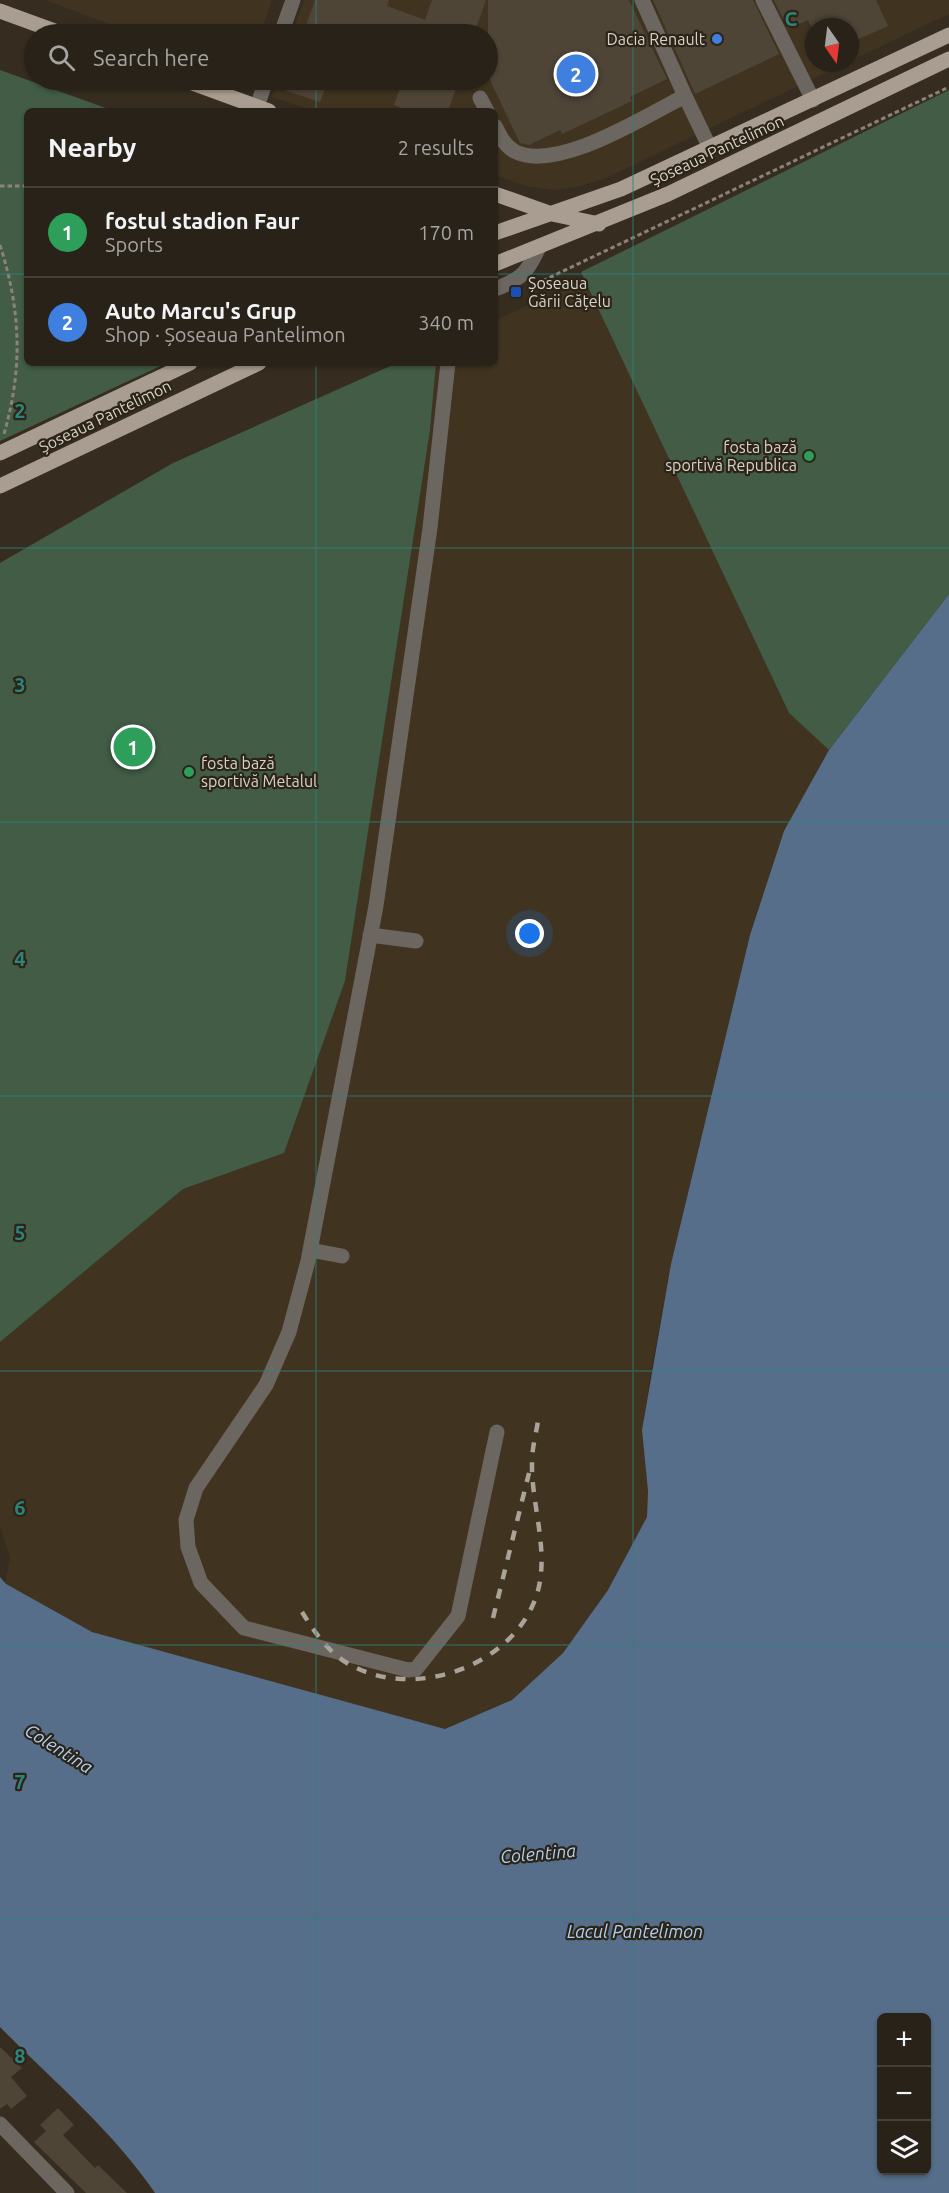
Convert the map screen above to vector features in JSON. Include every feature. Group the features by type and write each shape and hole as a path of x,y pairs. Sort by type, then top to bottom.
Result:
{"main road":[{"path":"0,11 36,24"},
{"name":"Șoseaua Pantelimon","path":"498,232 621,189 949,35"},
{"name":"Șoseaua Pantelimon","path":"498,263 599,224 668,194 949,59"},
{"path":"211,90 259,108"},
{"path":"498,195 552,214 599,224"},
{"path":"539,247 552,214"},
{"name":"Șoseaua Pantelimon","path":"0,453 184,366"},
{"name":"Șoseaua Pantelimon","path":"0,486 253,366"}],"street":[{"path":"285,24 293,0"},
{"path":"642,0 710,148"},
{"path":"763,0 813,99"},
{"path":"262,108 265,90"},
{"path":"498,132 504,144 515,152 526,155 554,155 596,140 685,96"},
{"path":"498,288 518,280 532,262 539,247"},
{"path":"448,366 430,528 370,935 310,1250 289,1332 270,1376 196,1488 190,1504 186,1534 196,1573 207,1592 223,1609 253,1633 408,1670 416,1669 458,1617 497,1432"},
{"path":"370,935 416,941"},
{"path":"310,1250 342,1256"},
{"path":"0,2124 67,2193"}],"path":[{"path":"527,287 949,87"},
{"path":"0,186 24,186"},
{"path":"0,245 16,311 18,353 13,403 4,436"}],"shaded area":[{"path":"45,0 272,0 264,24 110,24"},
{"path":"304,0 949,0 949,14 859,57 859,18 805,18 805,72 827,72 604,179 576,187 553,190 526,186 498,176 498,108 305,108 272,97 274,90 498,90 498,24 296,24"},
{"path":"586,280 789,713 829,750 784,831 750,935 671,1264 642,1430 648,1491 647,1517 608,1590 563,1653 512,1700 445,1729 91,1632 5,1584 10,1557 0,1526 0,1342 183,1189 284,1153 345,981 430,430 436,366 498,366 498,319"}],"green space":[{"path":"0,70 24,79 24,90 56,90 106,108 24,108 24,366 161,366 0,441"},
{"name":"fosta bază sportivă Republica","path":"949,90 949,594 829,750 789,713 581,272"},
{"name":"fosta bază sportivă Metalul","path":"390,366 436,366 430,430 345,981 284,1153 183,1189 0,1342 0,563 173,463"}],"water":[{"name":"Lacul Pantelimon","path":"949,594 949,2193 155,2193 101,2127 0,2027 0,1577 6,1584 92,1632 445,1729 512,1700 563,1653 608,1590 647,1517 648,1491 642,1430 671,1264 750,935 784,831 829,750"}],"building":[{"path":"315,0 389,0 387,6 425,20 432,0 486,0 478,24 307,24"},
{"path":"488,0 629,0 667,79 630,97 632,101 562,134 560,130 529,145 520,143 495,90 498,90 498,24 488,24"},
{"name":"Dacia Renault","path":"653,0 753,0 779,54 695,94"},
{"path":"774,0 876,0 888,26 859,39 859,18 805,18 805,21 788,29"},
{"path":"284,90 324,90 320,102"},
{"path":"399,90 455,90 449,108 402,108 394,105"},
{"path":"0,2047 22,2068 11,2077 27,2096 11,2109 7,2104 0,2109"},
{"path":"58,2108 74,2125 63,2135 95,2168 98,2165 127,2193 86,2193 34,2142 46,2131 40,2125"}],"railway":[{"path":"302,1612 333,1653 347,1663 373,1674 401,1679 430,1678 458,1670 484,1658 507,1641 525,1620 537,1594 540,1578 541,1545 532,1478 533,1446 538,1421"},
{"path":"493,1618 529,1473"}],"place":[{"name":"Dacia Renault","path":"717,39"},
{"name":"Auto Marcu's Grup","path":"576,74"},
{"name":"Șoseaua Gării Cățelu","path":"516,292"},
{"name":"fosta bază sportivă Republica","path":"809,456"},
{"name":"fostul stadion Faur","path":"133,747"},
{"name":"fosta bază sportivă Metalul","path":"189,772"}],"water label":[{"name":"Colentina","path":"59,1748"},
{"name":"Colentina","path":"538,1853"}]}
